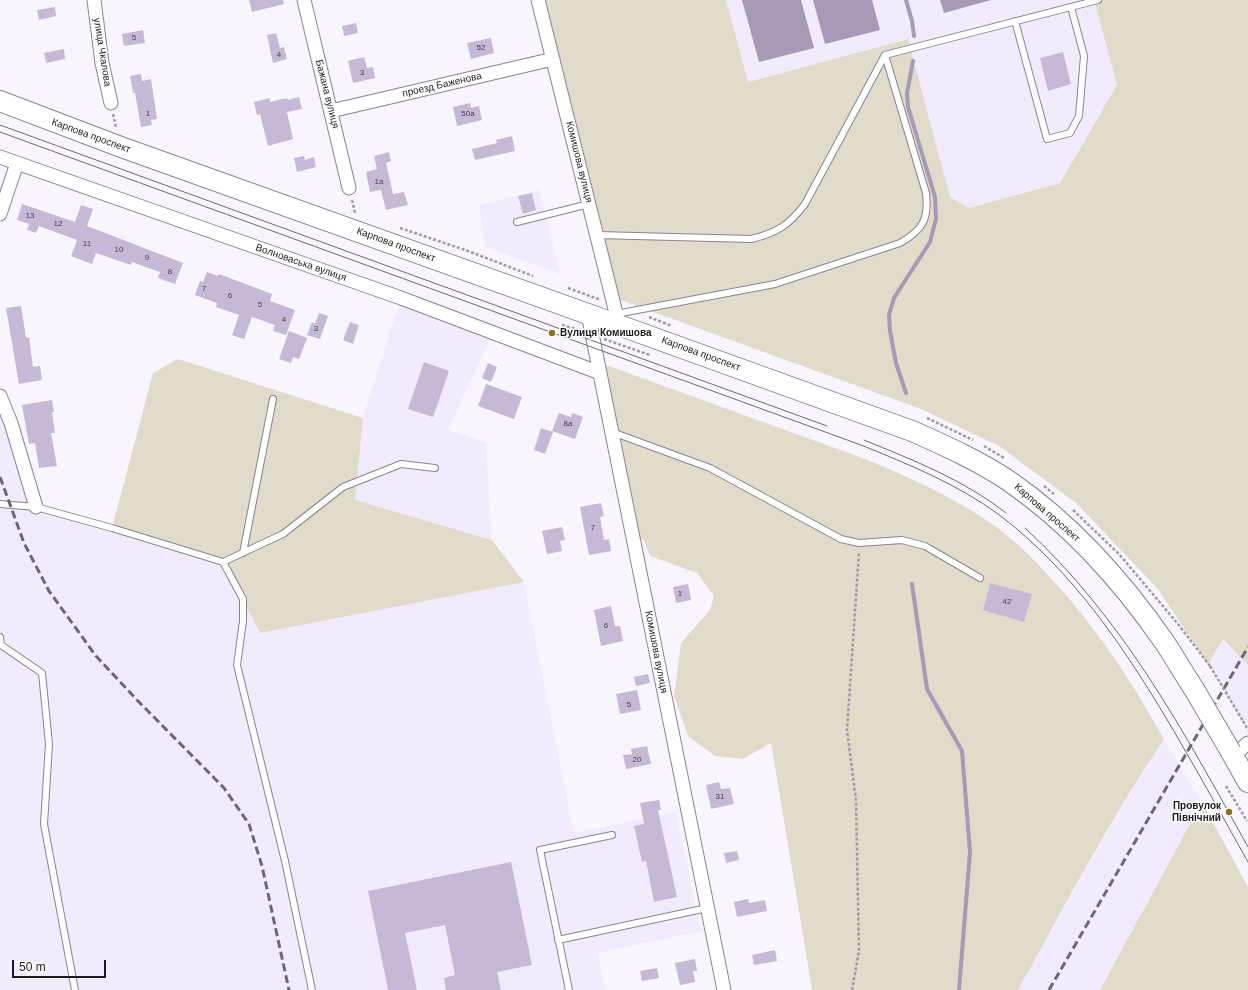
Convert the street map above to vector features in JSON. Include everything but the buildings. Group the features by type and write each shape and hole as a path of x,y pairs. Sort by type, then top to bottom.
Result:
{"main road":[{"name":"Карпова проспект","path":"0,101 585,322 618,319 912,431 967,456 1009,481 1034,500 1070,531 1104,565 1136,603 1166,644 1248,782"}],"street":[{"name":"улица Чкалова","path":"94,0 102,63 111,103"},
{"name":"Бажана вулиця","path":"304,0 349,188"},
{"name":"Комишова вулиця","path":"538,0 618,319"},
{"name":"проезд Баженова","path":"331,112 553,59"},
{"name":"Волноваська вулиця","path":"0,157 393,296 600,373"},
{"path":"0,214 16,163"},
{"name":"Комишова вулиця","path":"585,322 600,373 724,990"},
{"path":"0,396 11,423 36,507"},
{"path":"1232,754 1248,743"}],"lane":[{"path":"597,235 751,239 767,235 782,228 795,217 805,204 885,55 1098,0"},
{"path":"1015,21 1047,139 1070,133 1079,116 1084,56 1071,7"},
{"path":"618,319 775,284 900,243 914,235 923,223 928,208 926,193 885,55"},
{"path":"518,222 589,204"},
{"path":"243,553 273,399"},
{"path":"612,432 710,468 841,539 860,543 902,540 925,546 980,578"},
{"path":"0,504 36,507 112,528 223,562 283,534 343,487 401,464 435,468"},
{"path":"223,562 243,599 243,621 238,665 285,861 312,990"},
{"path":"0,637 1,645 42,673 48,744 44,824 75,990"},
{"path":"569,990 540,850 612,835"},
{"path":"558,940 707,908"}],"path":[{"path":"562,325 585,322"},
{"path":"602,338 650,355"},
{"path":"852,990 859,951 856,800 847,730 860,543"},
{"path":"1210,666 1248,730"},
{"path":"1226,786 1247,821"}],"shaded area":[{"path":"538,0 726,0 748,82 908,39 950,197 969,208 1060,183 1117,85 1094,0 1248,0 1248,665 1223,639 1208,665 1158,589 1076,503 999,446 921,409 612,297"},
{"path":"726,0 1094,0 1117,85 1060,183 969,208 950,197 908,39 747,82"},
{"path":"742,0 801,0 814,48 759,62"},
{"path":"813,0 872,0 880,30 825,44"},
{"path":"940,0 991,0 944,13"},
{"path":"539,190 560,274 485,247 479,205"},
{"path":"403,291 496,325 448,430 486,442 492,540 355,500 363,418"},
{"path":"178,359 363,418 355,500 492,540 524,582 260,633 223,562 112,528 153,373"},
{"path":"598,362 857,456 908,477 958,502 1013,540 1034,560 1064,593 1111,653 1164,739 1106,831 1018,990 812,990 771,743 743,759 715,756 688,736 674,696 681,643 710,610 714,596 697,573 650,556 643,539 634,539"},
{"path":"0,396 36,507 223,562 260,633 524,582 574,833 676,812 701,931 598,953 605,990 0,990"},
{"path":"1248,596 1248,723 1245,728 1208,665"},
{"path":"1164,739 1202,802 1100,990 1018,990 1096,851 1146,766"},
{"path":"1202,802 1248,887 1248,990 1100,990"}],"waterway":[{"path":"906,0 912,21 914,36"},
{"path":"906,393 896,363 890,331 889,315 894,298 930,242 936,219 935,197 908,107 907,93 913,61"},
{"path":"912,584 927,689 962,751 970,852 959,990"}],"tram line":[{"path":"0,125 827,426"},
{"path":"0,132 861,445 914,467 966,493 998,514 1025,536 1075,587 1097,615 1138,673 1157,703 1194,765 1248,862"},
{"path":"864,440 919,463 956,481 973,490 1006,513"},
{"path":"1025,528 1060,563 1122,638 1175,719 1248,847"}],"railway":[{"path":"0,477 24,543 49,591 96,656 224,788 249,824 262,866 289,990"},
{"path":"1049,990 1248,647"}],"place":[{"name":"Вулиця Комишова","path":"552,333"},
{"name":"Провулок Північний","path":"1229,812"}]}
